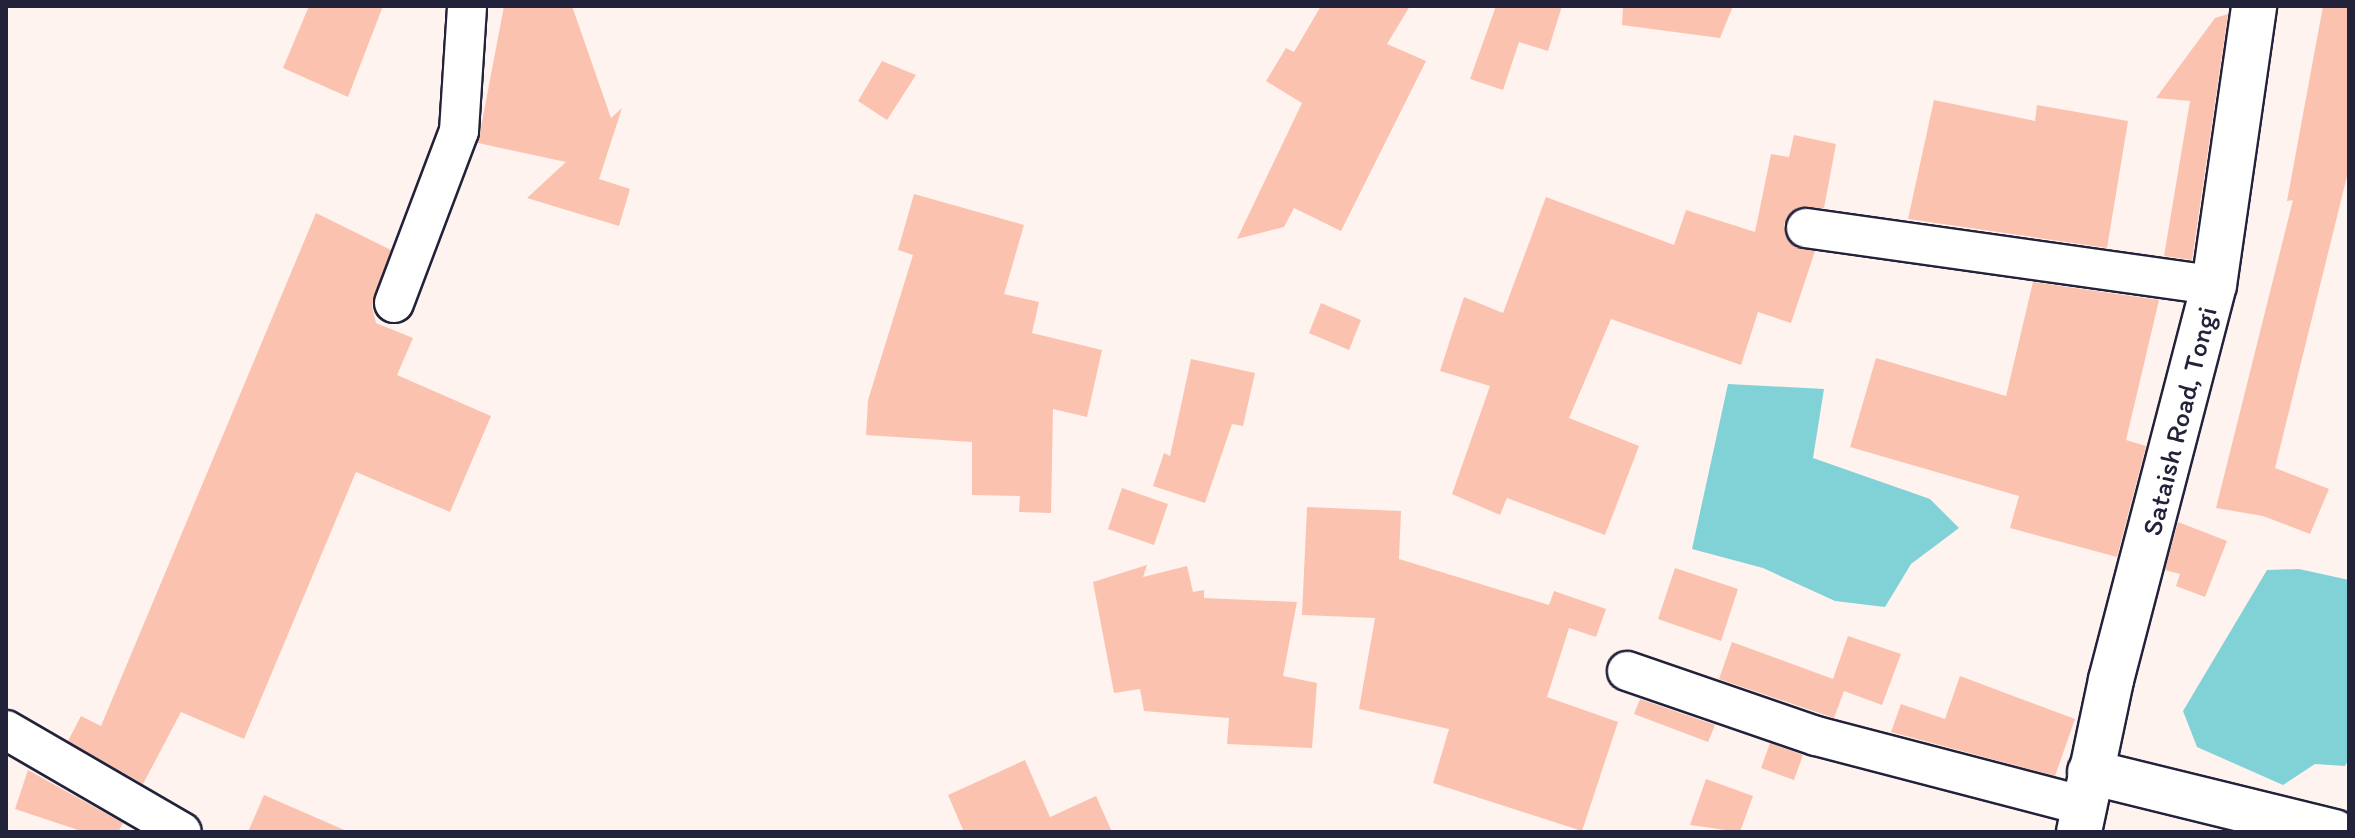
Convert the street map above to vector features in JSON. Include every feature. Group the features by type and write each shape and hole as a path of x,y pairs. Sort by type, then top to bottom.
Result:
{"street":[{"path":"394,303 459,131 467,6"},
{"name":"Sataish Road, Tongi","path":"2084,803 2214,285 2254,6"},
{"path":"1806,228 2214,285"},
{"path":"1627,671 1816,736 2084,803 2335,832"},
{"path":"6,730 182,832"}],"water":[{"path":"1728,384 1824,389 1813,458 1930,499 1959,528 1911,564 1885,607 1835,601 1763,568 1692,549"},
{"path":"2299,569 2349,580 2349,759 2345,766 2315,764 2283,785 2197,747 2183,711 2267,570"}],"building":[{"path":"309,6 383,6 348,97 283,68"},
{"path":"504,6 572,6 611,118 622,108 599,179 630,189 619,226 527,198 566,162 478,143"},
{"path":"1321,6 1410,6 1387,44 1426,61 1341,231 1294,208 1284,227 1237,239 1302,103 1266,81 1286,48 1294,52"},
{"path":"1496,6 1562,6 1548,51 1519,42 1503,90 1470,79"},
{"path":"1623,6 1733,6 1720,38 1622,25"},
{"path":"2323,6 2349,6 2349,168 2275,468 2329,489 2310,534 2263,516 2216,508 2293,200 2287,201"},
{"path":"2228,14 2192,260 2164,256 2190,101 2156,98 2215,18"},
{"path":"882,61 916,75 887,120 858,101"},
{"path":"1934,100 2035,121 2037,105 2128,121 2107,248 1908,219"},
{"path":"1794,135 1836,144 1824,208 1797,208 1784,224 1792,245 1815,251 1791,323 1758,312 1741,365 1611,319 1569,418 1639,446 1605,535 1507,498 1500,515 1452,494 1490,386 1440,371 1464,297 1503,313 1546,197 1674,245 1686,210 1755,232 1771,154 1789,157"},
{"path":"914,194 1024,225 1004,294 1039,302 1032,333 1102,350 1087,417 1053,409 1051,513 1019,512 1020,496 972,495 972,442 866,435 868,400 913,255 898,250"},
{"path":"316,213 391,250 372,306 376,323 413,338 397,375 491,416 450,512 356,472 244,739 181,712 143,784 68,741 81,716 101,726"},
{"path":"2033,282 2159,300 2126,440 2146,446 2117,557 2010,528 2019,496 1850,447 1876,358 2006,396"},
{"path":"1321,303 1361,320 1349,350 1309,333"},
{"path":"1191,359 1255,373 1243,426 1232,424 1205,503 1153,486 1164,453 1170,456"},
{"path":"1122,488 1168,504 1154,545 1108,529"},
{"path":"1307,507 1401,511 1399,559 1549,605 1554,591 1606,609 1596,637 1569,628 1547,697 1618,722 1582,831 1433,783 1449,729 1359,709 1375,618 1302,615"},
{"path":"2178,522 2227,541 2205,597 2176,586 2180,574 2165,570"},
{"path":"1147,565 1143,577 1187,566 1193,592 1204,590 1204,598 1297,602 1283,676 1317,683 1312,748 1227,744 1229,718 1144,711 1140,689 1114,693 1093,582"},
{"path":"1675,568 1738,589 1721,641 1658,619"},
{"path":"1848,636 1901,654 1882,705 1844,691 1834,718 1719,679 1732,642 1833,679"},
{"path":"1960,676 2075,719 2055,776 1891,732 1901,704 1945,719"},
{"path":"1640,699 1715,725 1708,742 1634,714"},
{"path":"1770,743 1803,755 1794,780 1761,768"},
{"path":"1025,760 1050,817 1096,796 1112,832 964,832 948,795"},
{"path":"28,770 123,823 118,832 84,832 15,809"},
{"path":"1706,779 1753,796 1740,832 1690,825"},
{"path":"264,795 349,832 248,832"}]}
